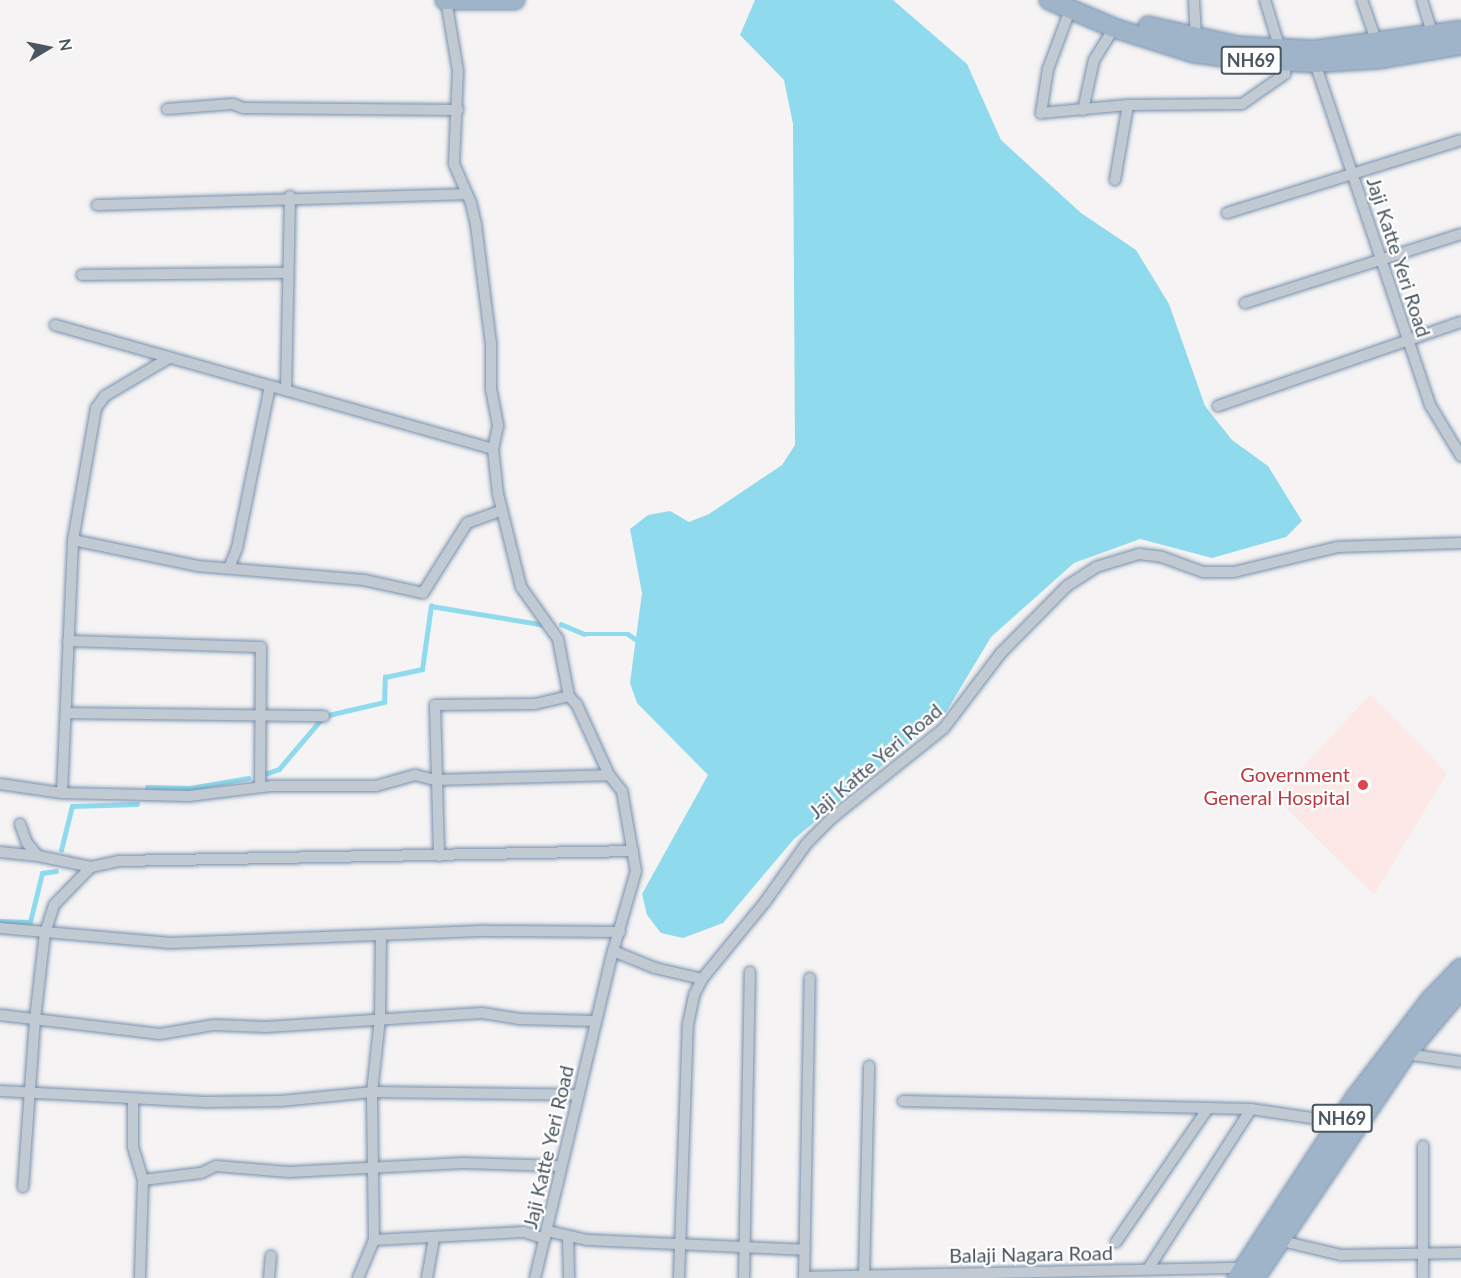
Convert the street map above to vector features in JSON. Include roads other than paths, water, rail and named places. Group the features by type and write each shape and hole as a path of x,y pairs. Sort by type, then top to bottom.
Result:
{"highway":[{"path":"445,0 514,0"},
{"name":"NH69","path":"1048,0 1196,39 1315,63 1380,58 1461,45"},
{"name":"NH69","path":"1074,5 1114,28 1194,52 1282,55 1377,44 1461,30"},
{"name":"NH69","path":"1249,1274 1339,1122 1431,999 1461,968"},
{"name":"NH69","path":"1249,1274 1282,1241 1406,1054 1461,989"}],"street":[{"path":"439,856 435,780 435,705 535,704 569,696 558,639 521,587 502,510 493,449 498,426 491,389 491,343 476,225 454,164 458,71 445,0"},
{"path":"1194,0 1196,39"},
{"path":"1074,5 1048,69 1041,112 1128,105 1242,104 1286,74 1265,0"},
{"path":"1362,0 1377,44"},
{"path":"1422,0 1433,35"},
{"path":"1083,110 1094,60 1114,28"},
{"name":"Jaji Katte Yeri Road","path":"1315,63 1430,405 1461,456"},
{"path":"167,109 233,104 243,108 458,110"},
{"path":"1115,180 1128,105"},
{"path":"1227,213 1461,140"},
{"path":"97,205 290,196 466,194"},
{"path":"286,390 290,196"},
{"path":"1245,303 1461,234"},
{"path":"82,275 287,273"},
{"path":"1218,406 1461,322"},
{"path":"55,325 493,449"},
{"path":"63,793 73,540 96,408 105,396 169,358"},
{"path":"229,568 237,548 270,386"},
{"path":"73,540 197,566 364,580 423,593 467,523 502,510"},
{"name":"Jaji Katte Yeri Road","path":"679,1278 688,1024 694,995 702,978 765,902 807,843 833,817 944,728 1001,653 1048,602 1096,567 1139,554 1162,557 1203,572 1234,572 1337,547 1461,543"},
{"path":"68,641 261,647 260,787"},
{"name":"Jaji Katte Yeri Road","path":"536,1278 559,1166 613,951 636,871 622,791 609,775 577,705 569,696"},
{"path":"66,713 324,716"},
{"path":"0,784 63,793 189,796 260,787 376,786 415,775 435,780 609,775"},
{"path":"20,824 27,843 38,856"},
{"path":"0,852 38,856 91,867 119,861 633,851"},
{"path":"23,1187 35,1019 45,933 54,904 91,867"},
{"path":"0,928 170,943 487,931 620,932"},
{"path":"358,1278 374,1240 372,1092 380,1018 381,936"},
{"path":"613,951 655,968 702,978"},
{"path":"744,1278 750,972"},
{"path":"804,1277 810,978"},
{"path":"0,1015 160,1034 214,1025 267,1027 482,1013 519,1019 596,1021"},
{"path":"1406,1054 1461,1062"},
{"path":"864,1275 869,1066"},
{"path":"0,1091 133,1101 281,1101 372,1092 577,1095"},
{"path":"133,1101 132,1147 143,1180 140,1278"},
{"path":"903,1101 1251,1109 1339,1122"},
{"path":"1116,1242 1208,1108"},
{"path":"1148,1269 1251,1109"},
{"path":"1423,1146 1423,1278"},
{"path":"143,1180 201,1173 216,1166 289,1172 463,1163 559,1166"},
{"path":"374,1240 434,1239 524,1232 680,1246 805,1250"},
{"path":"568,1236 569,1278"},
{"path":"427,1278 434,1239"},
{"path":"1282,1241 1341,1255 1461,1253"},
{"path":"269,1278 271,1256"},
{"name":"Balaji Nagara Road","path":"804,1277 1072,1274 1148,1269 1249,1274"}],"water":[{"path":"755,0 893,0 967,64 1001,140 1081,213 1136,250 1169,304 1205,406 1232,440 1268,466 1302,521 1286,537 1212,558 1140,539 1074,563 991,637 946,712 794,839 723,923 683,938 661,933 647,915 642,894 708,775 637,703 630,683 642,593 630,529 648,515 670,511 689,522 709,514 782,465 795,445 793,124 784,80 740,35"}],"waterway":[{"path":"262,775 279,769 324,716 384,702 385,677 422,669 431,606 546,625"},
{"path":"561,624 584,634 628,634 640,642"},
{"path":"147,787 190,788 248,778"},
{"path":"61,850 72,806 137,804"},
{"path":"0,921 30,922 42,873 56,871"}],"place":[{"name":"Government General Hospital","path":"1363,785"}]}
